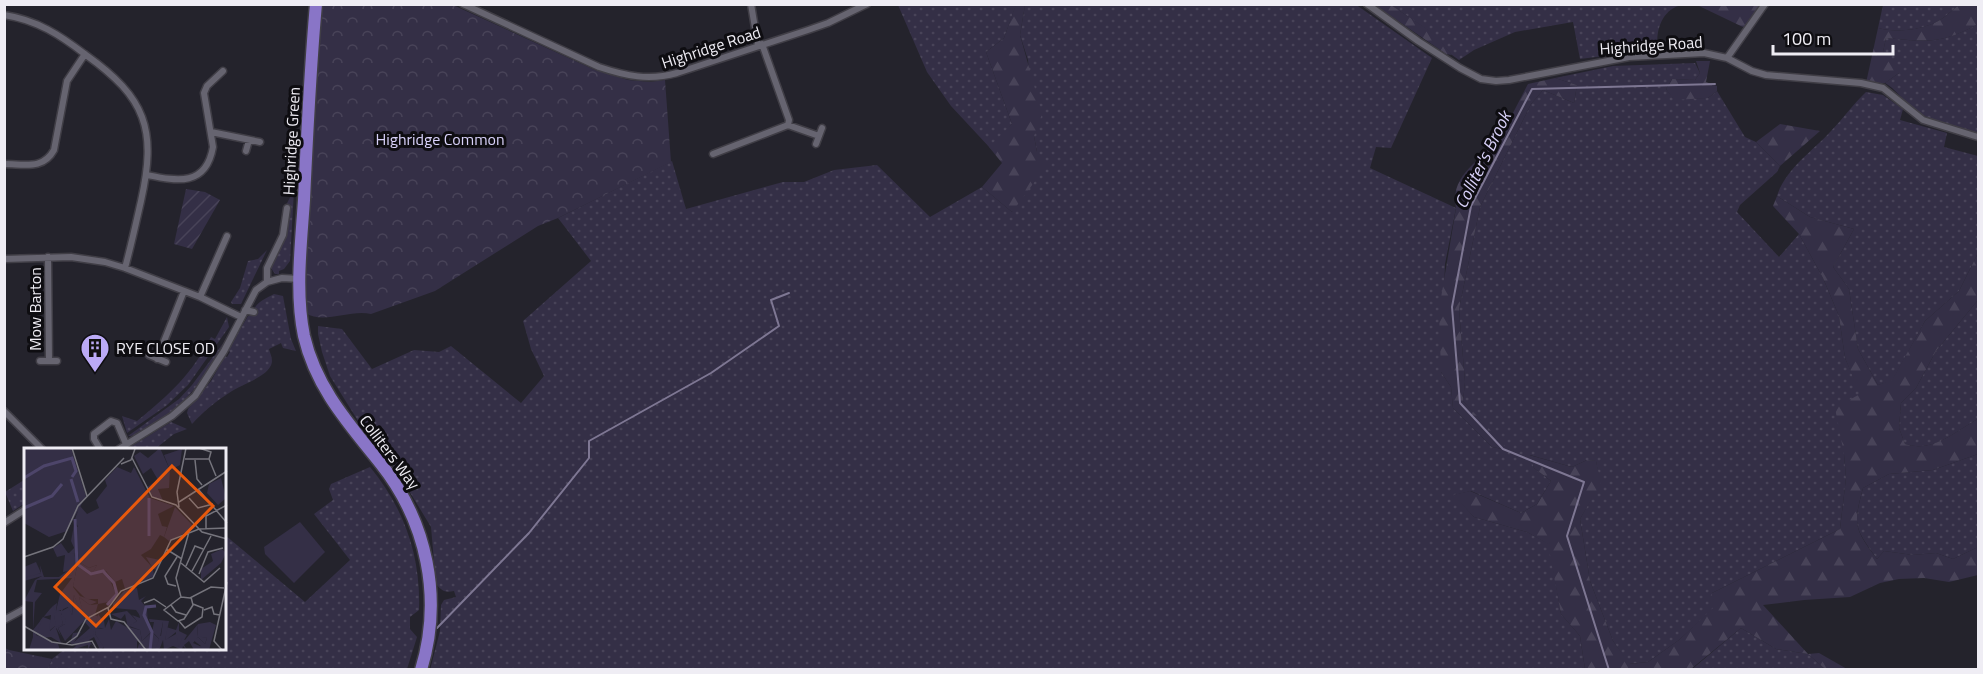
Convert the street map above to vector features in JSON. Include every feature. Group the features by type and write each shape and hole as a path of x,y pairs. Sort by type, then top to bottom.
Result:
{"highway":[{"name":"Highridge Green","path":"315,4 300,279 304,336 318,377 330,399"},
{"name":"Colliters Way","path":"330,399 396,485 409,506 423,542 429,576 431,610 429,638 421,669"}],"street":[{"name":"Highridge Road","path":"463,4 599,67 620,74 644,78 668,76 828,23 867,4"},
{"path":"751,4 760,45 789,120 788,125"},
{"name":"Highridge Road","path":"1367,4 1441,56 1481,79 1509,80 1629,57 1704,53 1726,57 1766,75 1861,83 1883,88 1923,120 1978,137"},
{"path":"1726,57 1765,4"},
{"path":"4,15 41,24 54,31 113,75 124,86 139,109 149,146 147,175 125,268"},
{"path":"4,164 37,164 47,161 50,157 54,150 67,81 85,54"},
{"path":"147,175 179,181 195,177 202,171 211,156 211,132 204,93 207,86 223,71"},
{"path":"713,154 788,125 819,136"},
{"path":"816,144 822,129"},
{"path":"211,132 260,142"},
{"path":"246,151 249,140"},
{"name":"Highridge Green","path":"120,448 177,413 205,383 256,290 267,282 267,268 283,235 287,208"},
{"path":"200,297 227,236"},
{"path":"4,259 48,257 89,260 125,268 243,313 254,312"},
{"name":"Mow Barton","path":"48,257 49,361"},
{"path":"267,282 282,278 300,279"},
{"path":"157,358 184,291"},
{"path":"149,355 166,362"},
{"name":"Mow Barton","path":"40,361 57,361"},
{"path":"4,411 41,448"},
{"path":"99,448 94,434 111,421 117,423 126,444"},
{"path":"4,523 24,511"},
{"path":"4,620 24,608"}],"green space":[{"path":"1016,4 1025,5 1020,35 1042,114 1034,136 1037,152 1047,165 1012,212 982,187 1002,163 989,147 1012,124 986,52 1004,38"},
{"path":"1355,4 1432,58 1391,148 1376,147 1370,168 1456,208 1445,264 1441,372 1451,387 1453,408 1492,447 1508,450 1463,401 1465,382 1459,309 1480,207 1531,104 1543,90 1574,103 1577,85 1555,78 1613,66 1695,63 1700,73 1695,80 1672,79 1666,89 1674,99 1708,98 1717,91 1745,137 1756,142 1780,166 1777,172 1740,205 1737,212 1779,257 1799,234 1823,278 1839,316 1845,358 1861,394 1844,454 1846,478 1840,529 1712,593 1714,608 1679,640 1648,662 1629,664 1613,641 1590,581 1580,519 1600,483 1596,461 1587,460 1572,467 1530,455 1534,468 1551,481 1537,504 1521,513 1471,491 1454,495 1474,517 1527,532 1549,544 1561,614 1580,636 1585,669 430,670 440,631 441,605 444,600 456,597 454,591 444,591 436,584 431,527 397,471 370,440 330,376 322,352 318,326 342,329 372,369 414,350 439,352 451,346 521,403 544,376 531,349 523,321 591,261 558,218 672,161 686,209 783,182 804,182 834,170 877,165 930,217 982,187 1012,212 1037,152 1028,60 1020,35 1025,5"},
{"name":"Highridge Common","path":"323,5 453,5 595,70 628,80 650,82 665,80 671,162 538,226 435,291 371,314 354,313 320,318 306,313 306,251 319,17"},
{"path":"898,5 1016,5 1004,38 986,52 1012,124 991,149 951,106 927,72"},
{"path":"1375,5 1391,5 1436,35 1452,55 1446,54"},
{"path":"1391,5 1682,5 1669,11 1661,22 1658,49 1580,59 1573,22 1515,32 1474,50 1459,60 1435,35"},
{"path":"1697,5 1761,5 1745,28"},
{"path":"1883,5 1959,5 1933,23 1918,28 1885,30 1878,28"},
{"path":"1959,5 1978,5 1978,24 1954,35 1934,40 1886,38 1883,52 1899,68 1899,73 1885,83 1866,83 1878,28 1901,30 1926,26 1943,18"},
{"path":"1978,24 1978,134 1935,121 1919,113 1885,83 1899,73 1883,52 1886,38 1933,40 1954,35"},
{"path":"1696,61 1710,61 1706,82 1717,86 1717,91 1708,98 1674,100 1666,89 1672,79 1695,80 1700,73"},
{"path":"1555,78 1577,85 1574,103 1543,90 1531,104 1480,207 1459,309 1465,382 1463,401 1509,450 1492,447 1453,408 1451,387 1441,372 1439,310 1458,185 1470,167 1501,134 1528,84"},
{"path":"1866,92 1883,95 1903,109 1900,120 1947,133 1944,147 1978,156 1978,253 1959,291 1925,321 1892,381 1878,385 1858,349 1849,289 1833,267 1854,229 1810,217 1777,196 1793,169"},
{"path":"1780,124 1820,131 1780,166 1756,142"},
{"path":"186,189 205,192 220,200 192,249 174,244"},
{"path":"294,190 290,261 284,269 279,271 279,274 275,274 271,268 288,228 290,206 286,205"},
{"path":"1777,196 1810,217 1854,229 1833,267 1849,289 1858,349 1878,385 1892,380 1925,321 1959,291 1978,253 1978,300 1936,351 1916,388 1901,403 1899,428 1905,444 1925,446 1943,440 1978,419 1978,454 1933,470 1889,474 1863,488 1857,519 1860,533 1877,559 1884,551 1913,555 1936,553 1953,559 1978,547 1978,575 1949,582 1924,578 1899,579 1880,583 1850,597 1763,605 1808,654 1776,649 1741,628 1691,669 1585,669 1580,636 1561,614 1548,544 1527,532 1474,517 1453,495 1470,491 1521,513 1537,504 1551,481 1534,468 1529,455 1572,467 1587,460 1596,461 1601,483 1580,519 1590,581 1613,641 1630,664 1648,662 1679,640 1713,608 1709,599 1712,593 1840,529 1846,478 1835,408 1860,394 1845,358 1839,316 1823,278 1799,234 1773,206"},
{"path":"267,250 241,304 232,304 240,288 248,261 258,259"},
{"path":"274,294 283,296 291,339 296,351 283,348 281,343 269,349 272,363 267,371 219,400 192,424 187,413 188,409 211,381 225,356 227,357 230,352 228,350 248,316 256,315 257,311 254,310 257,305"},
{"path":"1978,300 1978,419 1935,443 1925,446 1905,444 1899,428 1901,403 1916,388 1936,351"},
{"path":"227,317 229,327 188,385 166,406 127,433 122,416 137,421 169,393 188,373 211,337 215,339"},
{"path":"224,342 201,380 185,400 142,432 128,436 179,399"},
{"path":"171,422 187,429 174,434 156,448 129,448"},
{"path":"1978,454 1978,547 1953,559 1936,553 1913,555 1884,551 1877,559 1858,526 1858,511 1863,488 1889,474 1933,470"},
{"path":"370,467 401,516 413,552 419,590 419,610 410,617 410,629 417,637 407,669 48,669 52,659 64,650 226,650 226,536 305,602 350,560 314,514 333,500 329,489 331,484"},
{"path":"24,480 24,504 13,511 5,492"},
{"path":"300,522 325,552 294,583 265,554 264,547"},
{"path":"1741,628 1776,649 1808,654 1825,669 1691,670"},
{"path":"5,648 52,659 48,669 5,669"},
{"path":"1819,653 1847,669 1825,669 1808,654"}],"waterway":[{"name":"Colliter's Brook","path":"1609,670 1567,536 1584,482 1503,449 1460,403 1452,307 1471,206 1532,89 1715,84"},
{"path":"437,628 529,533 589,458 589,441 711,373 779,326 771,300 789,293"}],"place":[{"name":"RYE CLOSE OD","path":"95,374"}]}
